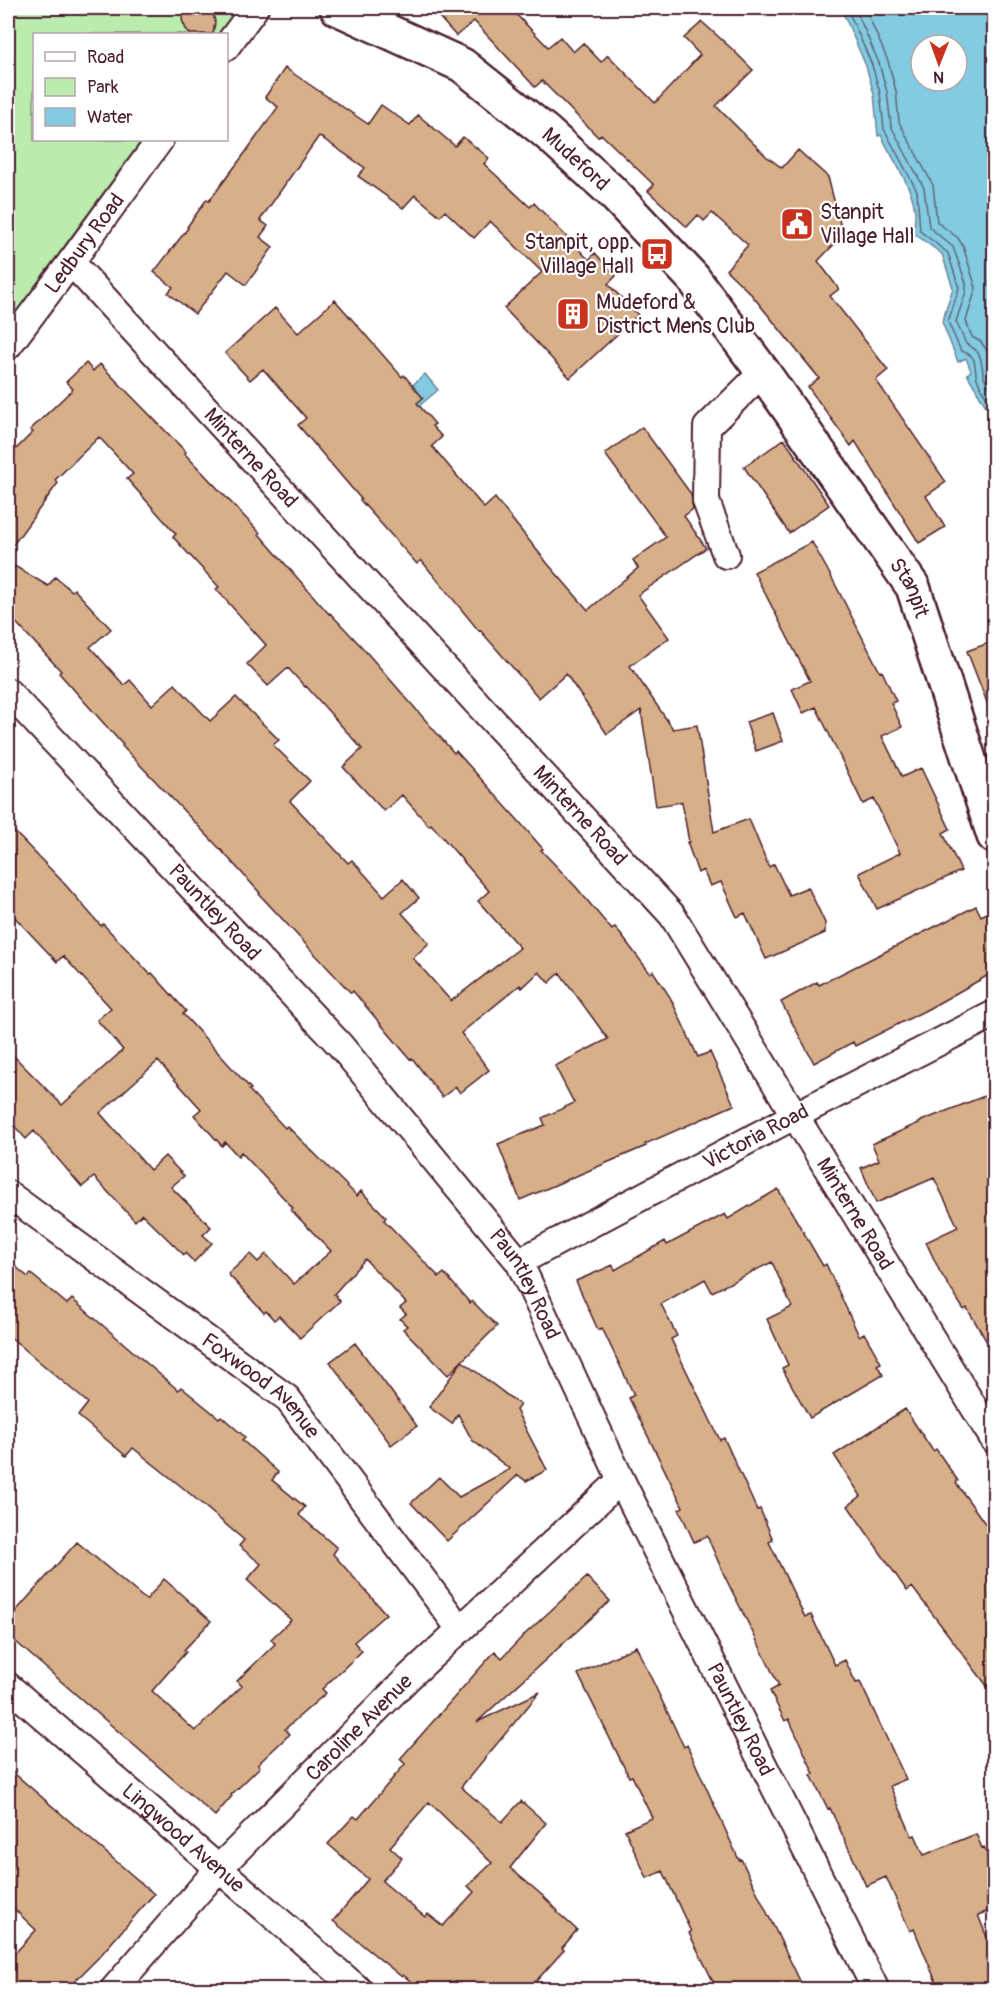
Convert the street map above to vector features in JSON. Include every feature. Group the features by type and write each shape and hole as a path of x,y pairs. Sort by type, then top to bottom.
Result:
{"street":[{"path":"228,44 255,8"},
{"name":"Mudeford","path":"337,8 462,65 546,132 621,200 693,278 763,372"},
{"name":"Ledbury Road","path":"8,346 159,141"},
{"name":"Minterne Road","path":"71,262 672,915 994,1440"},
{"path":"726,555 706,501 707,427 763,372"},
{"name":"Stanpit","path":"763,372 913,587 994,836"},
{"name":"Pauntley Road","path":"8,692 340,1045 519,1262 621,1480 876,1989"},
{"name":"Victoria Road","path":"519,1262 794,1116 994,1014"},
{"name":"Foxwood Avenue","path":"8,1194 287,1398 460,1629"},
{"name":"Caroline Avenue","path":"113,1989 218,1869 409,1677 621,1480"},
{"name":"Lingwood Avenue","path":"8,1686 359,1989"}],"green space":[{"path":"8,8 239,8 220,33 33,33 33,141 141,141 8,323"}],"water":[{"path":"841,8 994,8 994,420 967,374 971,371 966,358 958,362 942,322 953,288 942,254 912,232 915,220 911,195 881,135 878,136 874,94 866,66"},
{"path":"425,374 438,390 411,413 398,398"}],"building":[{"path":"185,8 208,8 213,13 215,22 213,33 189,33 182,20"},
{"path":"431,8 510,8 548,47 560,37 573,52 583,43 601,62 608,55 655,103 700,55 684,38 702,22 753,70 716,106 766,156 782,168 798,150 828,177 843,235 818,261 839,289 830,296 888,370 876,380 946,482 926,496 945,527 919,543 855,441 851,446 808,387 819,378 751,294 726,270 748,245 712,213 704,221 698,215 687,227 648,191 654,185 601,134 598,137 542,81 535,87 474,21 456,36"},
{"path":"285,68 368,124 381,105 410,125 418,115 455,146 463,137 489,158 484,164 530,207 534,203 589,260 595,253 616,276 608,284 638,315 570,378 504,308 542,272 490,221 474,238 445,211 440,216 415,195 403,208 358,176 365,168 319,136 260,220 268,226 260,237 273,247 246,285 228,271 195,314 168,293 173,287 154,272 278,107 265,97"},
{"path":"335,300 423,398 417,403 435,424 432,426 442,437 432,446 484,508 495,498 588,610 638,568 633,560 666,537 605,454 642,427 691,494 693,509 684,516 706,548 638,595 669,638 630,666 673,729 697,725 714,832 749,819 769,867 774,864 789,895 808,887 825,923 825,933 766,959 745,913 737,917 721,882 710,886 703,870 698,873 687,842 689,842 682,802 656,806 641,710 607,734 566,674 539,698 479,631 421,560 417,564 360,500 298,425 306,418 263,369 250,380 225,353 275,308 298,333"},
{"path":"86,363 93,371 100,364 186,452 185,454 260,533 329,614 361,646 454,753 456,751 517,819 543,849 541,850 612,930 615,927 650,973 653,971 670,997 698,1057 710,1052 734,1105 520,1200 498,1144 545,1125 542,1118 574,1103 555,1066 608,1039 560,973 549,983 539,972 522,988 520,985 461,1033 489,1070 460,1093 456,1087 442,1097 412,1058 410,1059 353,991 351,993 222,851 122,746 59,673 61,671 8,614 8,562 48,586 55,577 72,591 74,589 111,629 90,647 124,685 130,680 152,705 175,684 210,721 236,697 279,740 273,745 310,781 290,801 348,863 352,860 384,896 403,879 419,898 402,913 429,943 413,958 451,1001 520,948 478,901 489,891 431,824 429,826 402,795 384,811 343,767 362,749 306,686 288,668 268,686 247,664 266,645 216,589 219,587 173,537 176,534 127,479 133,474 99,437 55,480 58,483 8,552 8,457 33,432 30,430 73,389 66,382"},
{"path":"784,439 829,505 789,533 744,467"},
{"path":"812,542 896,701 891,703 902,727 882,736 902,777 921,768 950,829 943,833 961,871 877,909 859,873 900,853 874,799 863,804 816,707 803,713 792,689 810,681 754,572"},
{"path":"994,641 994,717 993,718 967,651"},
{"path":"773,713 783,741 756,751 746,722"},
{"path":"8,825 101,926 103,924 150,974 152,973 186,1011 183,1014 285,1128 287,1126 357,1196 361,1191 386,1217 384,1220 439,1277 444,1273 470,1303 472,1301 497,1326 448,1375 403,1329 407,1326 400,1319 406,1314 400,1308 406,1303 365,1259 334,1294 340,1301 300,1338 279,1316 274,1320 266,1311 264,1313 228,1274 250,1254 258,1262 266,1254 294,1284 331,1251 291,1210 293,1208 241,1152 238,1156 225,1142 222,1146 194,1115 201,1109 158,1061 100,1113 150,1170 165,1156 184,1176 171,1187 211,1227 203,1235 212,1243 194,1262 142,1214 135,1221 94,1177 82,1187 34,1131 26,1139 8,1119 8,1050 62,1105 123,1050 97,1020 111,1008 63,956 57,962 8,910"},
{"path":"976,906 981,916 994,909 994,972 855,1046 853,1042 814,1063 781,1002 817,982 819,985"},
{"path":"987,1095 994,1114 994,1354 967,1308 964,1310 940,1272 926,1242 958,1227 934,1178 876,1203 861,1168 879,1160 872,1144 921,1121"},
{"path":"778,1189 823,1266 826,1264 859,1336 864,1333 881,1363 877,1365 883,1375 810,1418 782,1368 788,1365 767,1319 792,1307 772,1262 712,1292 705,1279 661,1304 677,1336 671,1339 720,1440 724,1438 757,1510 760,1509 773,1540 769,1542 805,1617 811,1615 835,1665 845,1660 856,1683 860,1682 906,1779 890,1786 912,1836 915,1835 924,1855 976,1834 982,1848 984,1847 994,1870 994,1909 978,1915 994,1955 994,1989 939,1989 914,1929 910,1931 886,1877 866,1886 830,1808 828,1809 811,1775 814,1774 789,1719 785,1721 770,1691 779,1686 707,1536 694,1542 679,1509 683,1507 629,1398 634,1395 602,1328 598,1330 576,1281 613,1265 615,1270 665,1241 667,1245 725,1214 728,1219"},
{"path":"8,1260 28,1277 31,1274 67,1304 72,1299 178,1390 181,1387 245,1437 242,1440 278,1472 272,1480 305,1507 299,1515 337,1548 333,1554 386,1614 354,1642 362,1651 322,1689 326,1693 285,1729 290,1734 258,1764 260,1767 231,1795 215,1816 8,1635 8,1620 77,1542 146,1600 164,1579 211,1621 184,1650 186,1652 152,1691 195,1731 242,1686 237,1681 275,1644 271,1639 291,1620 247,1580 261,1564 239,1546 244,1540 133,1448 126,1456 78,1416 88,1403 8,1335"},
{"path":"355,1343 417,1426 391,1445 330,1362"},
{"path":"462,1361 520,1405 516,1410 547,1470 526,1481 518,1475 447,1541 411,1503 439,1477 459,1497 510,1469 472,1440 458,1414 452,1424 429,1407"},
{"path":"905,1409 933,1451 936,1449 958,1481 956,1483 994,1536 994,1695 912,1587 907,1591 848,1506 861,1496 834,1455"},
{"path":"587,1577 610,1601 477,1722 540,1692 461,1787 502,1822 521,1801 546,1823 510,1868 542,1895 577,1930 562,1948 564,1950 529,1989 420,1989 333,1921 368,1879 328,1844 354,1816 358,1819 405,1764 400,1759 495,1651 502,1658","holes":["429,1802 492,1863 468,1886 474,1892 443,1926 428,1914 425,1917 382,1881 402,1858 390,1847"]},
{"path":"636,1646 684,1747 687,1745 739,1860 741,1859 804,1989 717,1989 689,1933 691,1932 663,1871 647,1878 625,1830 652,1818 578,1674"},
{"path":"8,1768 154,1894 99,1957 67,1989 8,1989 8,1961 36,1930 8,1903"}],"place":[{"name":"Stanpit Village Hall","path":"797,224"},
{"name":"Stanpit, opp. Village Hall","path":"657,254"},
{"name":"Mudeford & District Mens Club","path":"573,314"}]}
